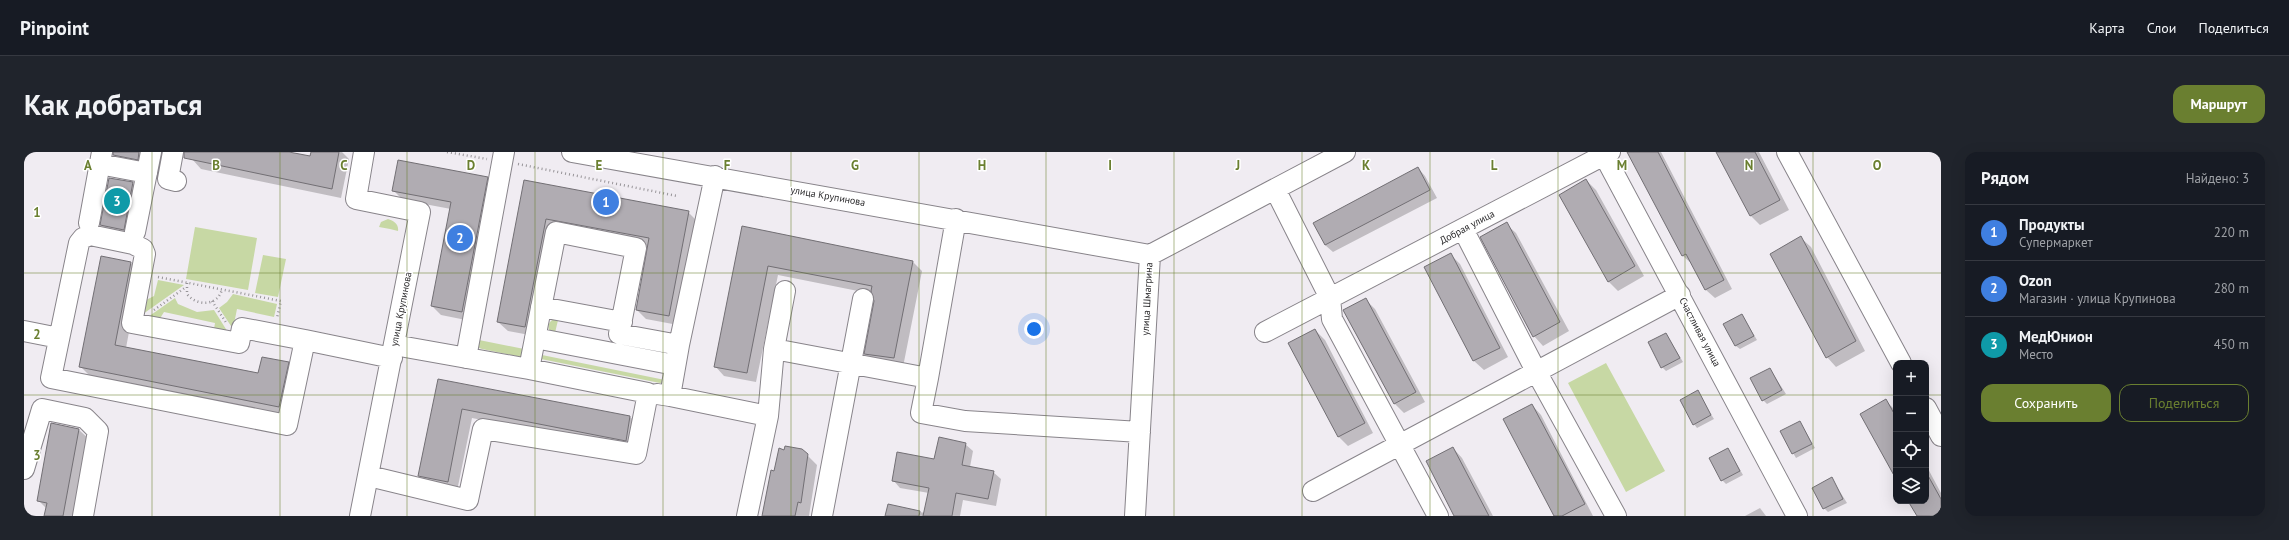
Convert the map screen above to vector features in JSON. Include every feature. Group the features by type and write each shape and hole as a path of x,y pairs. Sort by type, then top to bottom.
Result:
{"street":[{"path":"135,232 151,152"},
{"path":"173,152 168,179 176,180"},
{"name":"улица Крупинова","path":"360,516 420,212 356,199 364,152"},
{"name":"улица Крупинова","path":"572,152 715,176 1150,255"},
{"name":"улица Шмагрина","path":"1135,516 1150,255 1345,152"},
{"path":"1787,152 1899,360"},
{"name":"Добрая улица","path":"1264,332 1607,154"},
{"name":"Счастливая улица","path":"1607,154 1797,516"},
{"path":"466,358 503,157"},
{"path":"88,223 100,158 146,173"},
{"path":"670,396 679,345 715,176"},
{"path":"1275,189 1330,298 1332,319 1438,516"},
{"path":"956,219 921,413 965,421 1140,432"},
{"path":"1463,229 1537,373 1616,516"},
{"path":"529,369 556,232 636,248 619,334 679,345"},
{"path":"305,340 287,425 51,378 79,243 83,238 90,235 140,246 145,254 132,324 239,343 242,328 305,340 466,358 768,416"},
{"path":"747,516 768,416 774,349 785,291"},
{"path":"1313,491 1537,373 1680,295"},
{"path":"822,516 863,299"},
{"path":"541,307 622,322"},
{"path":"24,331 59,338"},
{"path":"535,338 675,365"},
{"path":"774,349 928,378"},
{"path":"369,476 468,500 483,429 636,454 648,393"},
{"path":"24,468 42,409 85,418 98,432 83,516"},
{"path":"1929,414 1941,436"}],"path":[{"path":"446,152 503,157 677,196"},
{"path":"141,274 281,301 274,334"},
{"path":"187,283 187,294 191,299 206,303 218,298 222,289"},
{"path":"132,324 186,287"}],"green space":[{"path":"388,219 396,223 398,231 379,227 381,222"},
{"path":"195,227 257,238 248,290 186,279"},
{"path":"263,255 286,259 278,297 255,293"},
{"path":"158,280 184,285 143,314 144,301 154,296"},
{"path":"233,294 277,304 274,317 237,309 233,329 219,308 227,302"},
{"path":"175,298 178,304 197,312 214,310 229,334 214,329 215,323 164,312 159,320 148,317"},
{"path":"559,316 554,337 548,328 550,322"},
{"path":"474,339 529,350 525,357 521,357 482,349 477,347"},
{"path":"542,355 665,380 665,384 541,359"},
{"path":"1606,363 1665,471 1626,492 1568,383"}],"building":[{"path":"113,152 139,152 138,160 113,155"},
{"path":"184,152 289,152 310,156 311,152 339,152 332,189 184,158"},
{"path":"1627,152 1658,152 1724,280 1705,290 1686,254 1682,256"},
{"path":"1716,152 1755,152 1780,200 1750,216"},
{"path":"398,160 488,177 462,312 431,306 451,202 392,191"},
{"path":"1418,167 1430,190 1325,245 1313,223"},
{"path":"109,178 133,182 124,230 100,225"},
{"path":"1586,179 1635,266 1608,282 1559,195"},
{"path":"524,180 689,211 669,316 636,310 649,238 546,219 525,327 497,322"},
{"path":"1507,222 1560,322 1533,337 1480,237"},
{"path":"742,226 913,261 894,358 864,354 874,301 871,291 872,286 768,266 747,373 714,367"},
{"path":"1801,236 1856,341 1826,358 1770,254"},
{"path":"1451,253 1500,348 1473,361 1424,267"},
{"path":"101,256 131,262 115,345 258,373 262,357 289,362 279,407 79,367"},
{"path":"1366,298 1416,392 1394,404 1343,310"},
{"path":"1742,314 1754,336 1735,346 1723,324"},
{"path":"1315,329 1365,423 1338,437 1288,343"},
{"path":"1666,333 1680,358 1661,368 1648,342"},
{"path":"1770,368 1782,390 1762,401 1750,378"},
{"path":"438,379 630,416 626,441 462,409 448,482 418,476"},
{"path":"1698,390 1711,415 1693,425 1680,400"},
{"path":"1886,399 1893,412 1893,474 1860,414"},
{"path":"1532,404 1585,504 1562,516 1554,516 1503,419"},
{"path":"1800,421 1812,444 1792,454 1780,431"},
{"path":"51,423 79,429 63,516 44,516 47,503 37,501"},
{"path":"939,437 966,443 962,465 994,471 988,499 956,493 952,516 923,516 929,488 892,481 897,452 934,459"},
{"path":"785,446 802,449 808,454 801,503 798,502 795,516 762,516 771,470 774,471 779,448 784,450"},
{"path":"1453,447 1489,516 1454,516 1426,461"},
{"path":"1728,448 1740,471 1721,481 1709,458"},
{"path":"1832,477 1843,499 1823,509 1812,488"},
{"path":"1929,477 1941,499 1941,511 1933,516 1917,516 1910,504 1929,504"},
{"path":"888,504 920,511 919,516 885,516"}],"place":[{"name":"МедЮнион","path":"117,201"},
{"name":"Продукты","path":"606,202"},
{"name":"Ozon","path":"460,238"}]}
